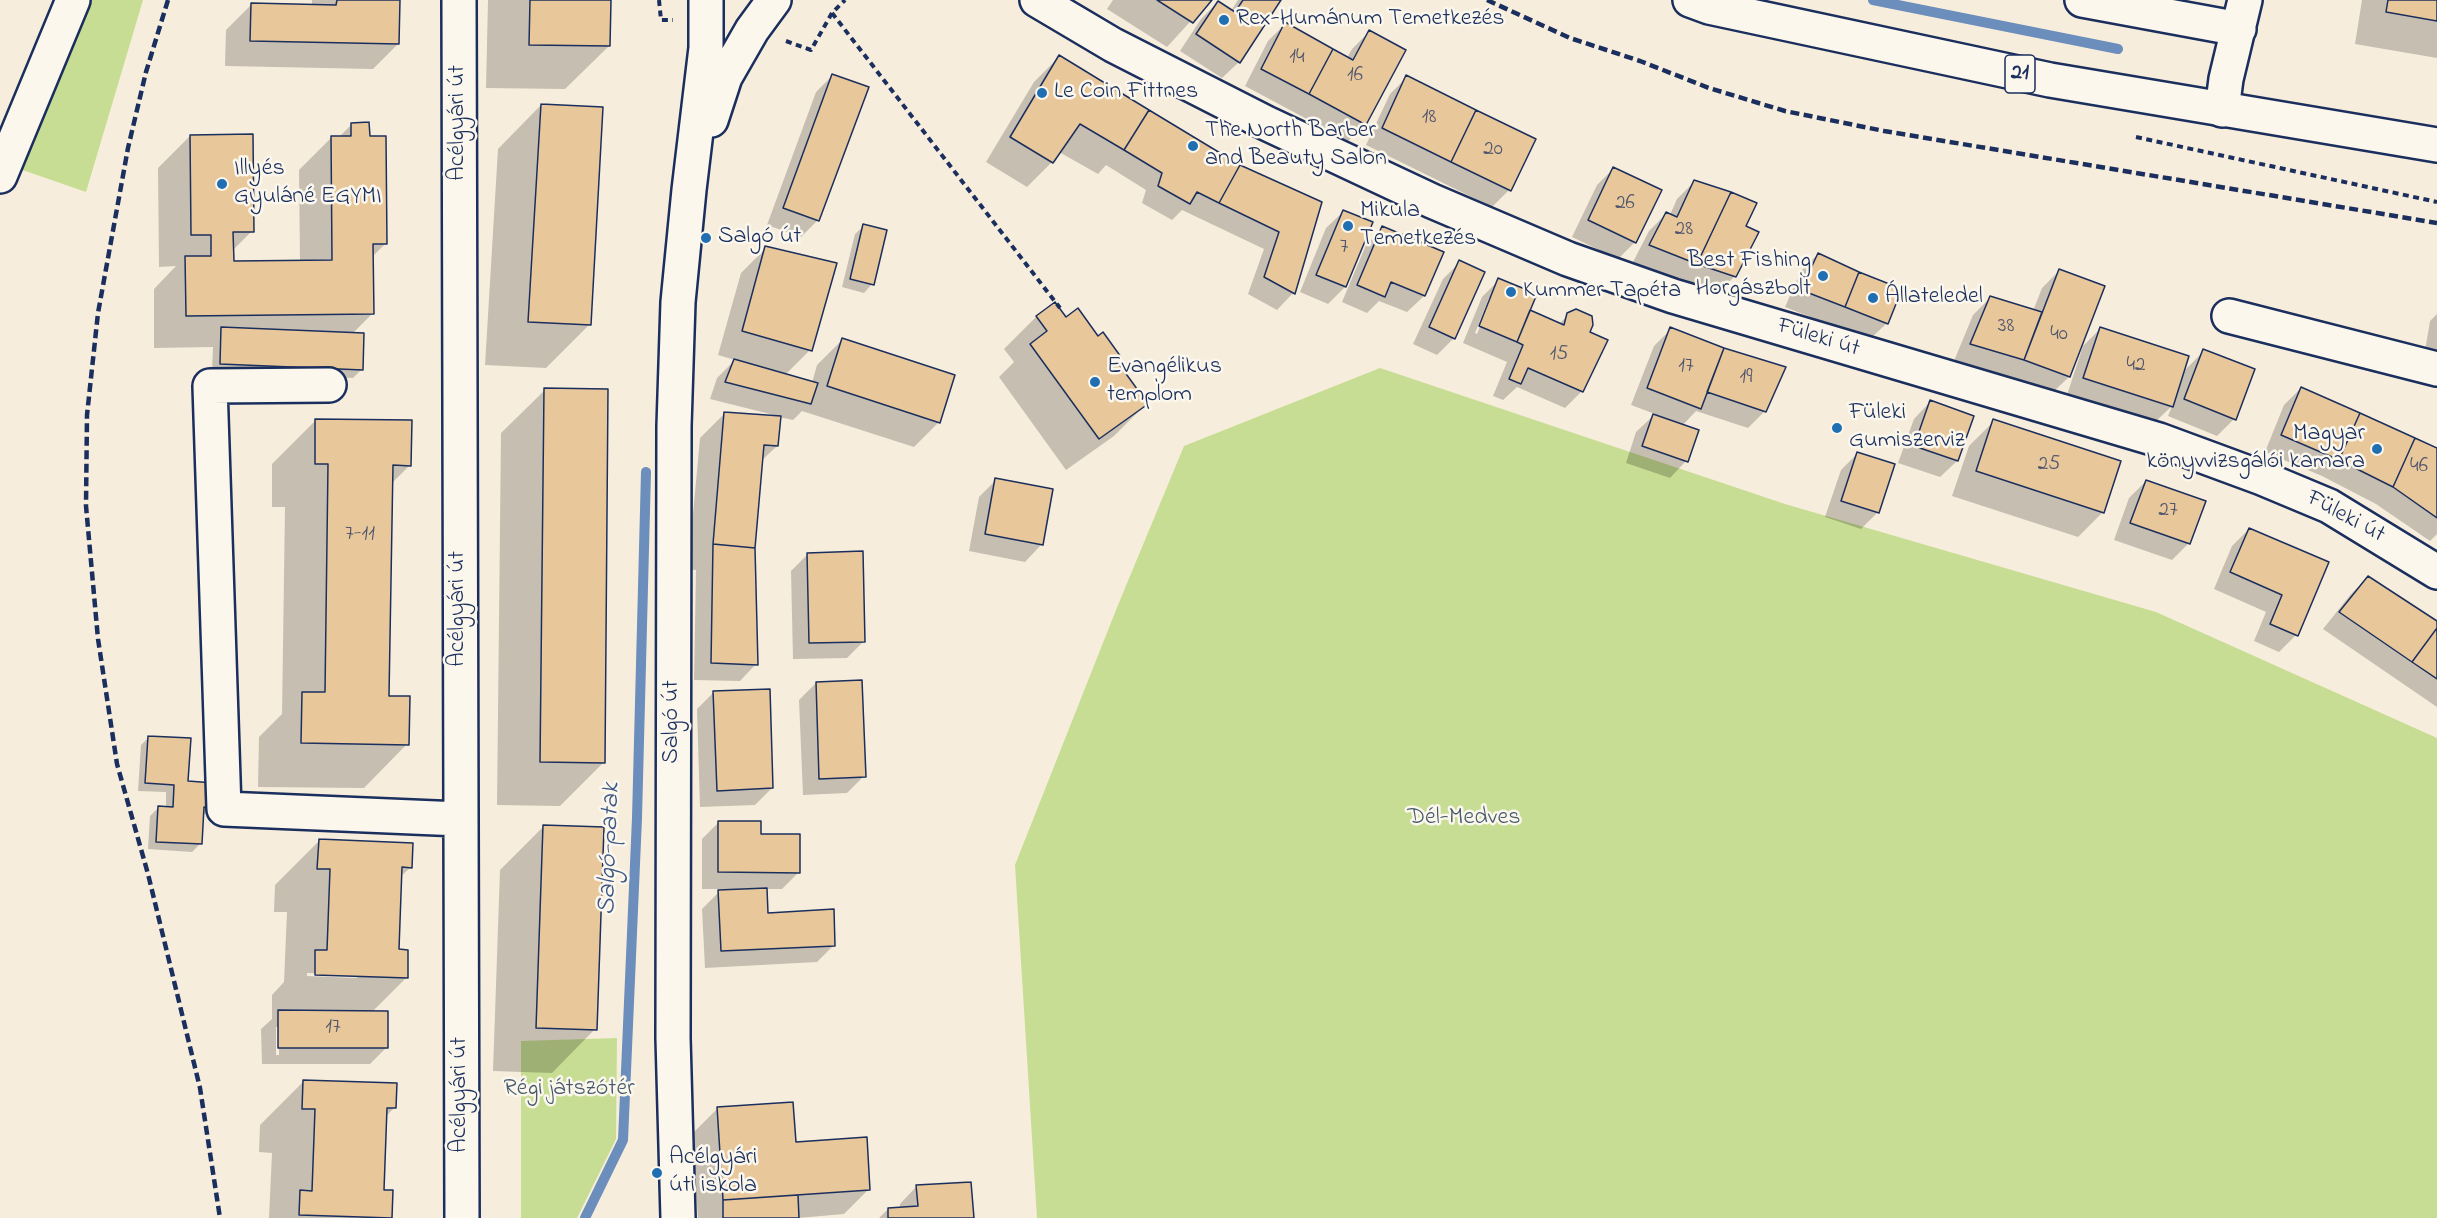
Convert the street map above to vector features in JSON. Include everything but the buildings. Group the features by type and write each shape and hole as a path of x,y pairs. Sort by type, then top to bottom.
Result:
{"main road":[{"path":"0,176 73,0"},
{"name":"Acélgyári út","path":"459,0 462,1218"},
{"path":"689,190 706,48 706,0"},
{"path":"689,190 725,78 752,30 774,0"},
{"name":"21","path":"1690,0 1742,14 2050,80 2437,145"},
{"path":"2082,0 2242,15 2226,79 2222,110"},
{"name":"Füleki út","path":"1038,2 1169,75 1266,123 1432,201 1568,259 1673,296 2159,440 2262,478 2329,506 2434,564"},
{"name":"Salgó út","path":"678,1218 673,1038 674,426 678,302 689,190"},
{"path":"2229,316 2437,369"},
{"path":"329,385 210,386 224,809 460,819"}],"path":[{"path":"832,13 1060,308"},
{"path":"2136,137 2437,202"}],"green space":[{"path":"79,0 143,0 86,192 11,166"},
{"name":"Dél-Medves","path":"1380,368 1785,504 2156,612 2437,738 2437,1218 1037,1218 1015,865 1118,605 1184,446"},
{"name":"Régi játszótér","path":"617,1038 616,1139 577,1218 521,1218 521,1041"}],"waterway":[{"path":"1873,0 2118,49"},
{"name":"Salgó-patak","path":"585,1218 623,1140 637,818 646,472"}],"railway":[{"path":"168,0 146,72 128,148 98,313 87,415 86,506 98,639 117,764 148,874 200,1088 220,1218"},
{"path":"1487,0 1570,38 1640,61 1709,88 1785,111 1884,131 2437,223"}],"place":[{"name":"Rex-Humánum Temetkezés","path":"1224,20"},
{"name":"Le Coin Fittnes","path":"1042,93"},
{"name":"The North Barber and Beauty Salon","path":"1193,146"},
{"name":"Illyés Gyuláné EGYMI","path":"222,184"},
{"name":"Mikula Temetkezés","path":"1348,226"},
{"name":"Salgó út","path":"706,238"},
{"name":"Best Fishing Horgászbolt","path":"1823,276"},
{"name":"Kummer Tapéta","path":"1511,292"},
{"name":"Állateledel","path":"1873,298"},
{"name":"Evangélikus templom","path":"1095,382"},
{"name":"Füleki Gumiszerviz","path":"1837,428"},
{"name":"Magyar könyvvizsgálói kamara","path":"2377,449"},
{"name":"Acélgyári úti iskola","path":"657,1173"}]}
